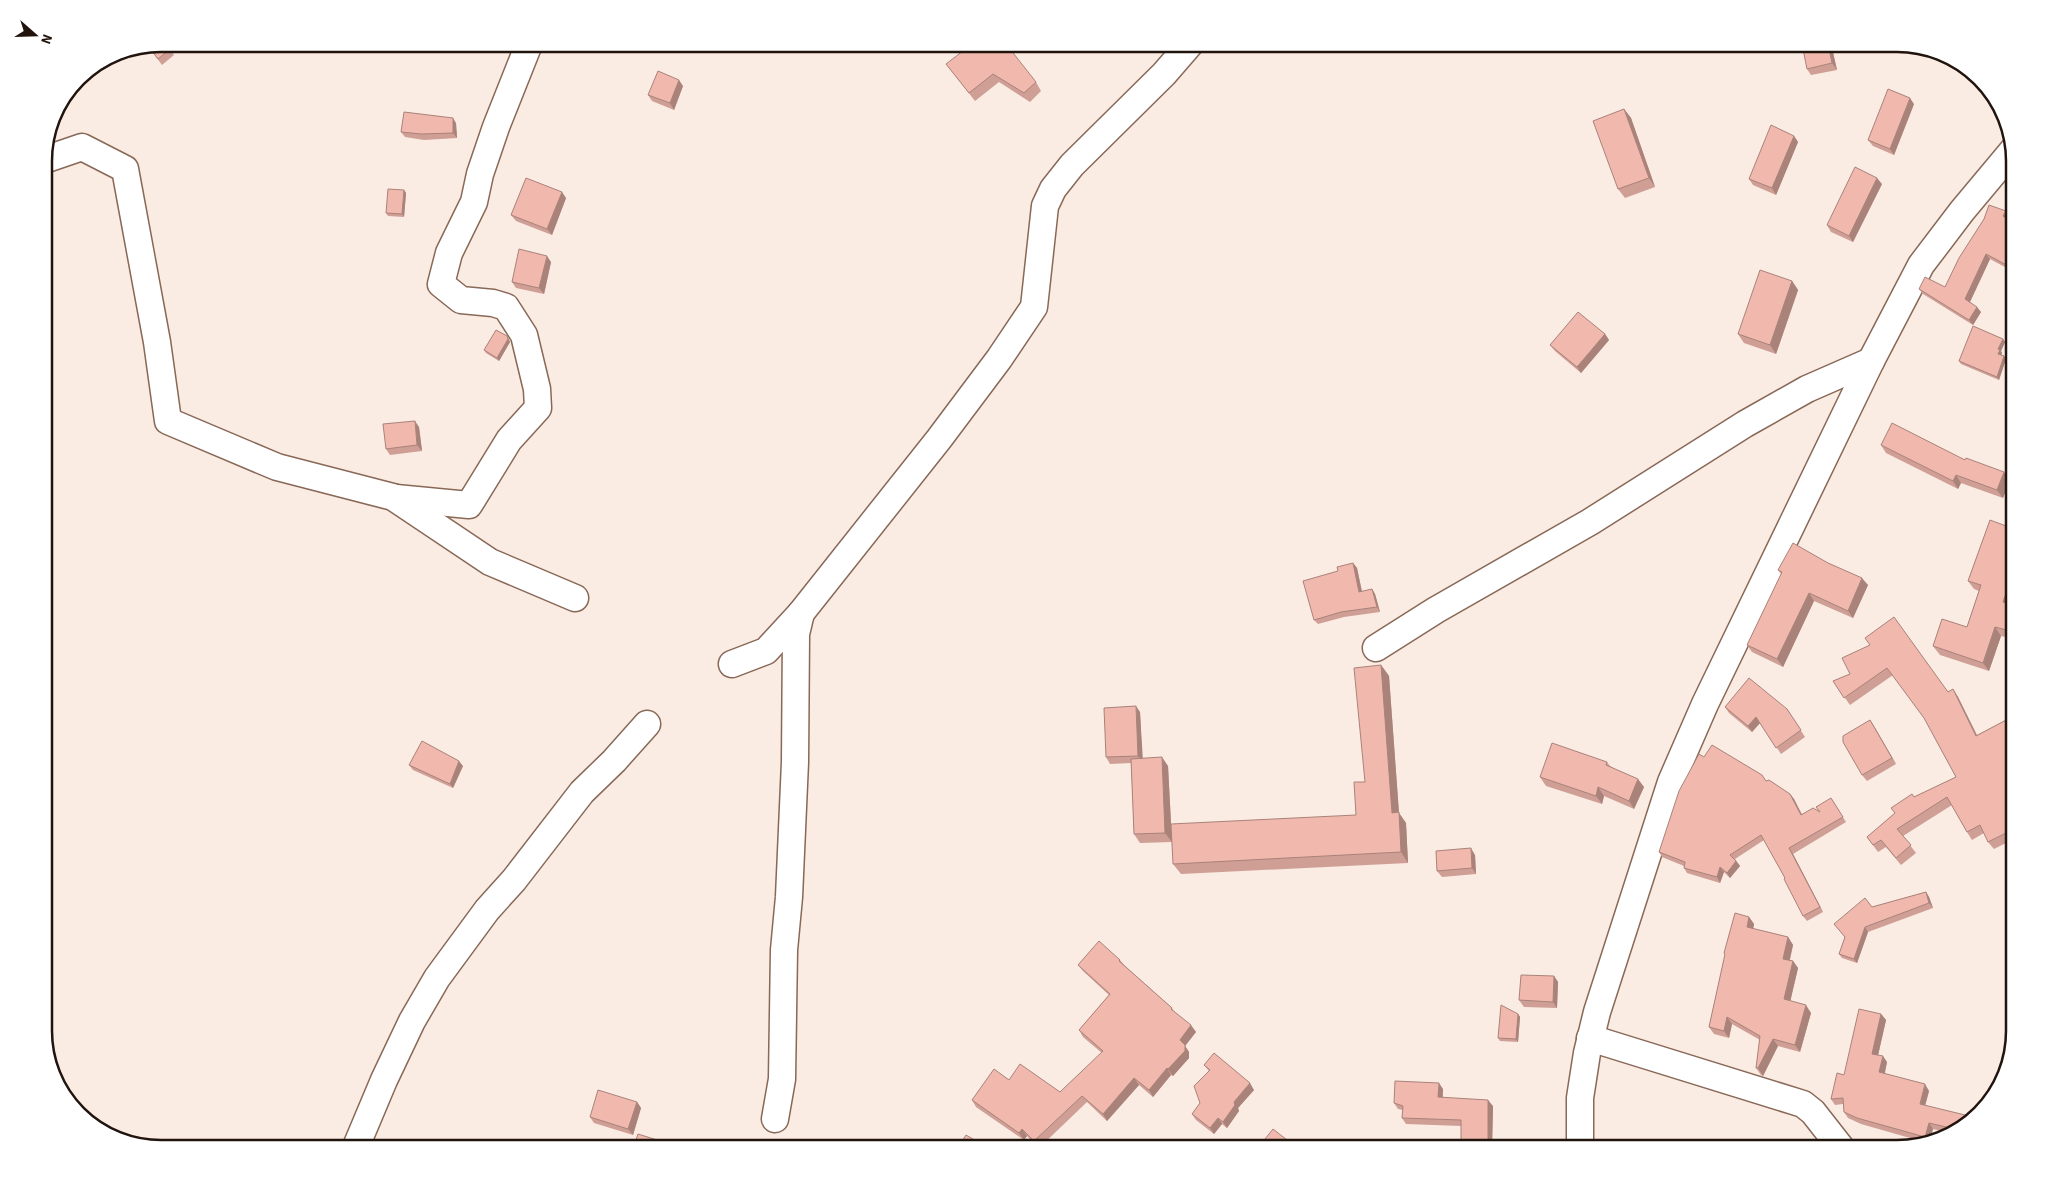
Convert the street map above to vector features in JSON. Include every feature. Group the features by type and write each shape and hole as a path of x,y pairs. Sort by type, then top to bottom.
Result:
{"street":[{"path":"53,157 82,148 125,169 157,342 168,421 277,467 393,497 469,505 510,440 538,408 537,389 524,335 506,308 493,303 461,300 441,284 449,253 474,202 480,174 496,127 525,53"},
{"path":"732,664 766,651 801,613 940,439 999,359 1034,308 1045,206 1053,189 1072,165 1164,74 1182,53"},
{"path":"1580,1140 1580,1098 1590,1038 1671,782 1705,704 1871,361 1922,265 1962,210 2005,159"},
{"path":"1376,648 1436,610 1590,522 1745,424 1806,389 1871,361"},
{"path":"393,497 490,562 575,598"},
{"path":"775,1118 782,1080 784,950 794,800 796,634 801,613"},
{"path":"359,1140 412,1021 437,978 487,910 514,880 582,792 614,761 647,724"},
{"path":"1590,1038 1804,1104 1813,1112 1835,1140"}],"building":[{"path":"153,53 165,53 158,59"},
{"path":"960,53 1013,53 1036,82 1024,93 993,74 969,93 946,64"},
{"path":"1804,53 1830,53 1832,63 1807,69"},
{"path":"658,71 679,80 670,103 648,95"},
{"path":"1888,89 1910,98 1890,149 1868,140"},
{"path":"1624,109 1649,178 1618,189 1593,121"},
{"path":"404,112 453,118 453,133 421,134 401,132"},
{"path":"1771,125 1794,136 1772,188 1749,179"},
{"path":"1855,167 1877,178 1849,236 1827,225"},
{"path":"526,178 562,192 547,229 511,215"},
{"path":"388,189 404,190 402,214 386,213"},
{"path":"1989,205 2005,211 2003,216 2005,218 2005,264 1986,254 1965,299 1977,307 1969,320 1919,289 1925,277 1945,287 1959,258 1984,219"},
{"path":"519,249 547,256 539,288 512,282"},
{"path":"1760,270 1792,281 1770,345 1738,334"},
{"path":"1578,312 1605,334 1577,367 1550,345"},
{"path":"1973,326 2003,339 1998,349 2000,350 1998,354 2004,356 1997,377 1959,361"},
{"path":"496,330 507,336 508,339 497,358 484,350"},
{"path":"415,421 417,445 386,449 383,424"},
{"path":"1892,423 1965,460 1966,458 2004,472 1997,490 1956,475 1953,481 1881,445"},
{"path":"1990,520 2005,526 2006,594 2003,602 2006,603 2006,630 1995,627 1983,663 1933,646 1942,619 1967,627 1981,585 1968,581"},
{"path":"1793,543 1828,563 1862,578 1848,611 1809,593 1777,659 1747,645 1782,572 1778,570"},
{"path":"1353,563 1359,592 1372,589 1377,607 1341,612 1314,620 1303,581 1338,571 1337,567"},
{"path":"1894,617 1948,692 1953,689 1976,736 2006,720 2006,833 1988,842 1980,825 1967,832 1947,797 1897,829 1911,845 1896,858 1881,840 1873,845 1867,837 1895,813 1891,808 1912,794 1914,797 1956,777 1924,718 1887,668 1844,698 1833,681 1850,674 1842,658 1870,645 1865,638"},
{"path":"1381,665 1392,813 1399,812 1401,852 1173,864 1171,824 1356,815 1354,782 1365,782 1354,668"},
{"path":"1749,678 1787,709 1801,730 1776,748 1756,717 1748,726 1725,707"},
{"path":"1136,706 1138,756 1106,757 1104,708"},
{"path":"1870,720 1892,758 1862,775 1843,742 1843,736"},
{"path":"422,741 459,761 450,784 409,765"},
{"path":"1552,743 1607,762 1606,765 1638,779 1629,801 1598,787 1596,796 1540,777"},
{"path":"1712,745 1762,775 1766,781 1769,780 1790,794 1801,815 1813,808 1820,812 1816,807 1831,798 1843,817 1789,848 1820,907 1803,916 1785,878 1761,835 1730,855 1736,861 1727,873 1720,867 1717,877 1684,868 1685,862 1659,852 1679,791 1699,754 1704,757"},
{"path":"1162,757 1165,833 1134,834 1131,759"},
{"path":"1471,848 1472,868 1437,871 1436,851"},
{"path":"1926,892 1929,903 1865,927 1854,959 1839,954 1845,937 1834,924 1865,898 1872,907"},
{"path":"1735,913 1749,917 1747,927 1788,937 1783,959 1793,961 1784,999 1806,1005 1795,1045 1773,1039 1758,1068 1756,1068 1760,1036 1727,1017 1724,1031 1709,1027 1724,953"},
{"path":"1099,941 1171,1009 1191,1025 1180,1040 1185,1045 1185,1051 1167,1068 1149,1090 1134,1078 1103,1114 1082,1096 1033,1140 1022,1129 1019,1133 972,1100 994,1069 1009,1080 1020,1064 1060,1092 1103,1051 1079,1030 1110,994 1078,965"},
{"path":"1521,975 1554,976 1553,1002 1519,1000"},
{"path":"1501,1005 1518,1014 1516,1039 1498,1038"},
{"path":"1859,1009 1881,1014 1872,1054 1883,1056 1879,1072 1925,1084 1920,1104 1965,1115 1965,1117 1948,1127 1929,1123 1925,1137 1857,1118 1844,1112 1843,1098 1831,1099 1837,1073 1844,1075"},
{"path":"1214,1053 1250,1083 1234,1102 1235,1105 1223,1122 1218,1118 1210,1128 1192,1114 1200,1103 1194,1086 1210,1070 1204,1065"},
{"path":"1395,1081 1439,1083 1438,1097 1488,1100 1488,1140 1461,1140 1461,1120 1402,1118 1403,1106 1394,1103"},
{"path":"598,1090 637,1102 628,1129 590,1117"},
{"path":"1273,1129 1287,1140 1264,1140"},
{"path":"638,1134 657,1140 636,1140"},
{"path":"966,1135 975,1140 963,1140"}]}
